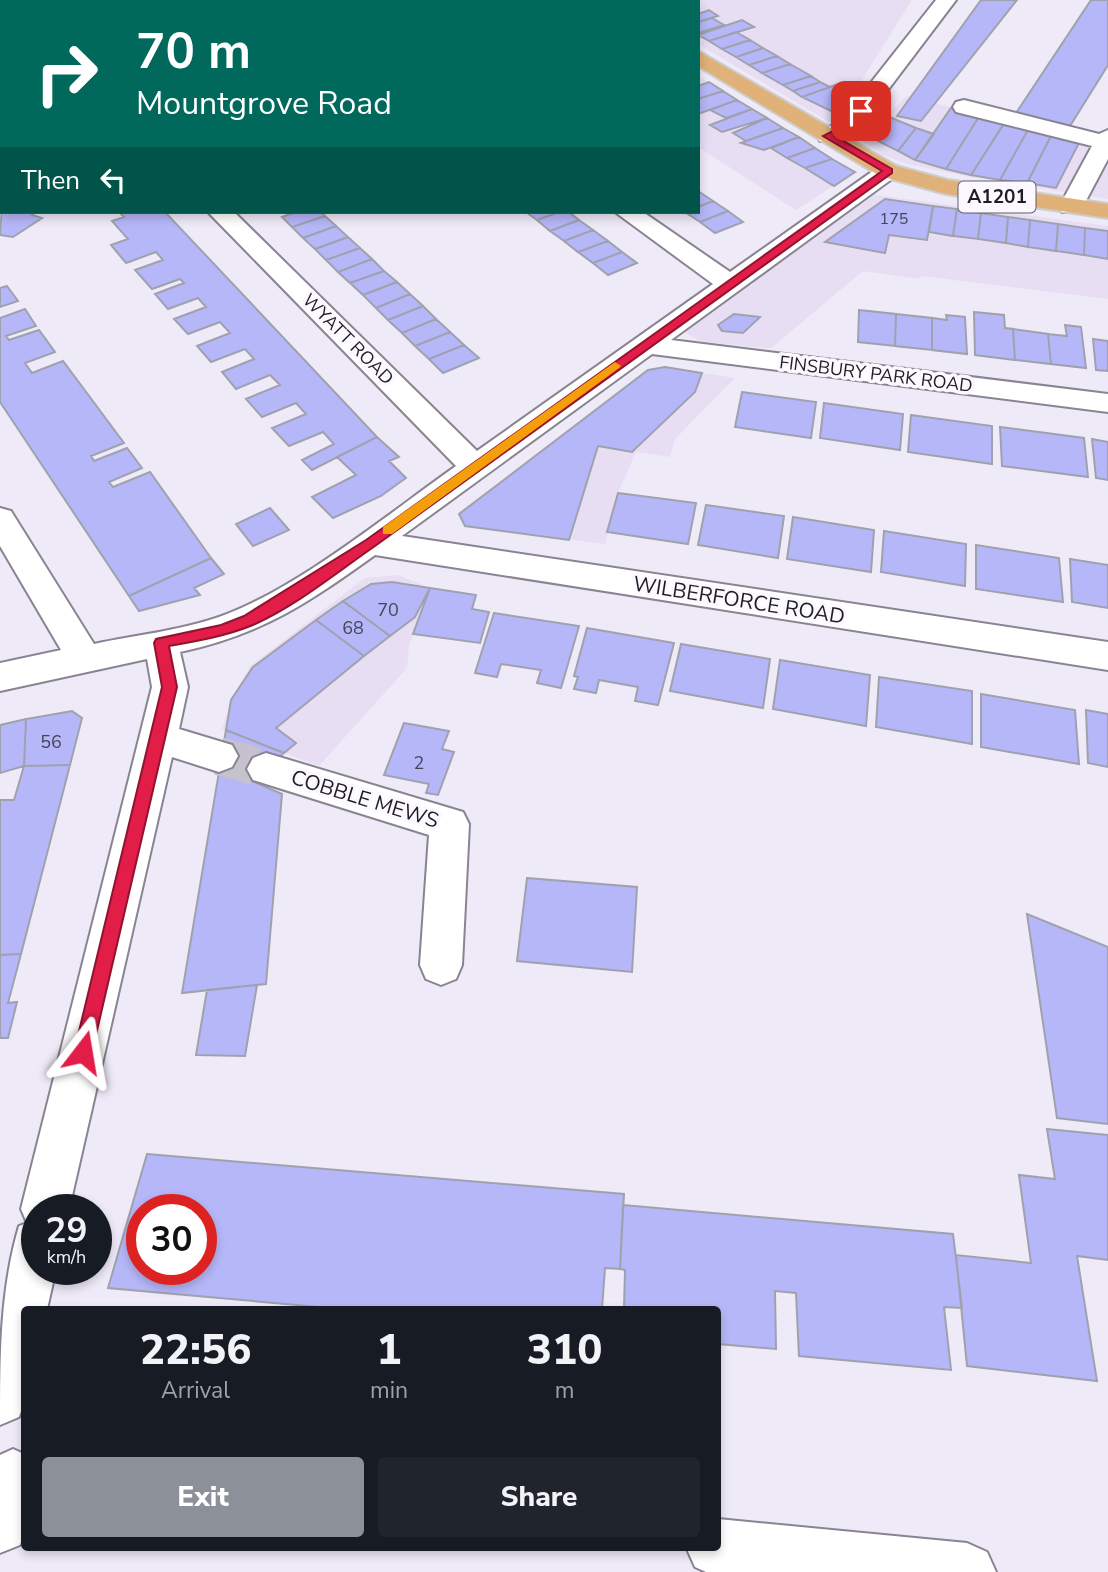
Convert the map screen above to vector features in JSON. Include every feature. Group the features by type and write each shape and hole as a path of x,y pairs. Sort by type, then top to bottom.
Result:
{"main road":[{"name":"A1201","path":"700,58 888,171 946,187 1108,211"}],"street":[{"path":"828,136 848,127 946,0"},
{"path":"964,107 1106,139 1071,207"},
{"path":"0,677 86,661 222,630 249,620 370,543 888,171"},
{"name":"WYATT ROAD","path":"222,214 475,467"},
{"path":"629,214 729,283"},
{"name":"FINSBURY PARK ROAD","path":"644,345 1108,402"},
{"path":"0,519 86,661"},
{"name":"WILBERFORCE ROAD","path":"370,543 1108,656"},
{"path":"49,1194 170,687 161,643"},
{"path":"159,738 219,755"},
{"name":"COBBLE MEWS","path":"266,769 449,824 441,965"},
{"path":"22,1306 27,1285"},
{"path":"0,1398 21,1309"},
{"path":"721,1548 967,1572"}],"shaded area":[{"path":"700,0 912,0 838,118 829,122 700,45"},
{"path":"700,77 855,172 796,210 700,148"},
{"path":"907,96 1108,147 1108,199 907,164 883,155 860,140"},
{"path":"868,194 1108,226 1108,299 863,271 770,349 699,341 685,332"},
{"path":"665,367 735,378 675,439 670,457 636,452 618,493 605,544 465,526 459,514 648,370"},
{"path":"398,575 430,588 409,646 407,668 319,766 222,729 231,700 250,666 365,578"}],"building":[{"path":"981,0 1017,0 921,121 897,116"},
{"path":"1091,0 1108,0 1108,65 1070,126 1016,113"},
{"path":"709,10 718,16 700,21 700,13"},
{"path":"712,18 724,25 700,32 700,21"},
{"path":"742,20 754,27 709,41 700,34"},
{"path":"736,32 750,40 722,49 709,41"},
{"path":"750,40 763,48 736,57 722,49"},
{"path":"763,48 777,56 749,65 736,57"},
{"path":"777,56 790,64 762,73 749,65"},
{"path":"790,64 811,76 783,85 762,73"},
{"path":"811,76 820,82 793,91 783,85"},
{"path":"709,82 723,91 700,98 700,85"},
{"path":"820,82 830,87 802,97 793,91"},
{"path":"835,85 847,92 831,111 802,97"},
{"path":"723,91 737,100 700,113 700,98"},
{"path":"737,100 752,109 726,118 710,110"},
{"path":"951,108 980,115 946,169 915,160"},
{"path":"752,109 767,118 722,132 710,125"},
{"path":"980,115 1005,122 971,175 946,169"},
{"path":"887,116 916,128 898,151 870,137"},
{"path":"767,118 783,128 746,141 733,133"},
{"path":"1005,122 1029,128 1000,180 971,175"},
{"path":"783,128 799,137 764,150 741,143"},
{"path":"916,128 934,134 915,160 898,151"},
{"path":"1029,128 1052,134 1027,183 1000,180"},
{"path":"1052,134 1080,141 1056,188 1027,183"},
{"path":"799,137 815,148 787,158 771,148"},
{"path":"815,148 832,159 805,168 787,158"},
{"path":"832,159 855,172 834,186 805,168"},
{"path":"700,192 713,201 700,206"},
{"path":"885,199 933,206 927,240 889,235 885,253 825,242"},
{"path":"713,201 728,211 700,222 688,214 700,214 700,206"},
{"path":"933,206 957,209 953,236 929,232"},
{"path":"957,209 981,213 978,239 953,236"},
{"path":"728,211 743,222 715,233 700,222"},
{"path":"981,213 1008,217 1006,243 978,239"},
{"path":"1,214 34,214 42,218 13,237 0,235"},
{"path":"121,214 167,214 377,437 312,470 302,460 334,444 323,432 289,446 272,428 306,414 296,403 262,417 246,399 280,385 270,375 236,389 222,372 254,359 245,349 211,362 197,346 230,333 220,322 188,334 174,319 206,307 198,298 168,309 155,294 184,283 180,279 152,289 135,270 163,260 156,252 126,263 111,245 128,239 112,221 124,217"},
{"path":"290,214 325,216 292,227 282,217"},
{"path":"529,214 554,214 537,220"},
{"path":"554,214 572,214 579,220 550,231 537,220"},
{"path":"325,216 336,226 303,238 292,227"},
{"path":"1008,217 1030,220 1028,247 1006,243"},
{"path":"579,220 593,230 564,241 550,231"},
{"path":"1030,220 1058,224 1056,251 1028,247"},
{"path":"1058,224 1085,228 1084,255 1056,251"},
{"path":"336,226 348,237 315,249 303,238"},
{"path":"1085,228 1108,231 1108,259 1084,255"},
{"path":"593,230 608,241 578,252 564,241"},
{"path":"348,237 360,248 326,260 315,249"},
{"path":"608,241 622,252 593,263 578,252"},
{"path":"360,248 372,259 338,272 326,260"},
{"path":"622,252 637,263 608,275 593,263"},
{"path":"372,259 384,271 350,283 338,272"},
{"path":"384,271 397,282 363,295 350,283"},
{"path":"397,282 410,294 376,308 363,295"},
{"path":"7,286 18,301 0,307 0,288"},
{"path":"410,294 423,306 388,320 376,308"},
{"path":"423,306 436,319 402,333 388,320"},
{"path":"25,309 36,326 6,336 9,340 39,330 55,352 25,363 32,373 63,361 124,443 91,456 94,461 127,448 142,468 109,482 113,487 150,472 211,558 129,596 0,402 0,318"},
{"path":"859,310 896,314 895,346 858,342"},
{"path":"974,312 1004,315 1005,328 1013,329 1015,360 975,355"},
{"path":"734,314 760,317 743,333 722,331 718,325"},
{"path":"896,314 932,318 932,350 895,346"},
{"path":"946,315 965,317 967,354 932,350 932,318 947,320"},
{"path":"436,319 450,332 415,346 402,333"},
{"path":"1065,325 1081,327 1086,368 1051,364 1048,334 1067,336"},
{"path":"1013,329 1048,334 1051,364 1015,360"},
{"path":"450,332 464,345 429,359 415,346"},
{"path":"1093,339 1108,341 1108,371 1096,370"},
{"path":"464,345 479,358 443,373 429,359"},
{"path":"665,367 702,373 695,392 632,452 598,446 569,540 465,526 459,514 648,370"},
{"path":"742,392 816,402 811,438 735,427"},
{"path":"824,403 903,414 900,450 820,438"},
{"path":"911,415 992,426 992,464 908,452"},
{"path":"1000,427 1084,438 1088,477 1002,466"},
{"path":"377,437 399,457 389,461 406,478 381,496 333,518 312,497 356,475 337,457"},
{"path":"1092,439 1108,442 1108,480 1096,478"},
{"path":"618,493 696,503 688,544 607,532"},
{"path":"706,505 784,516 778,558 698,545"},
{"path":"270,508 289,530 253,546 236,524"},
{"path":"793,517 874,530 871,572 787,559"},
{"path":"884,531 966,544 965,586 881,572"},
{"path":"976,545 1059,558 1063,602 976,589"},
{"path":"211,558 224,574 194,588 200,595 139,611 129,596"},
{"path":"1070,559 1108,565 1108,608 1072,602"},
{"path":"392,582 430,588 415,617 390,636 343,601 371,584"},
{"path":"430,588 476,595 472,609 489,612 480,643 413,634"},
{"path":"343,601 390,636 364,656 316,620"},
{"path":"494,613 579,626 561,688 537,683 541,670 501,664 497,677 475,673"},
{"path":"316,620 364,656 276,728 296,743 284,753 226,730 231,700 253,667"},
{"path":"587,628 674,643 658,705 635,701 638,687 599,680 596,693 574,689 578,677 574,676"},
{"path":"681,644 770,659 763,708 670,691"},
{"path":"780,660 870,675 866,726 773,709"},
{"path":"879,677 972,691 972,744 876,727"},
{"path":"981,694 1075,710 1079,764 981,747"},
{"path":"1086,710 1108,714 1108,767 1088,763"},
{"path":"72,711 82,718 70,765 24,766 26,719"},
{"path":"26,719 24,766 0,773 0,725"},
{"path":"404,723 449,731 442,749 454,752 438,795 426,793 429,784 384,775"},
{"path":"226,730 284,753 252,781 282,794 266,984 182,993"},
{"path":"70,765 21,954 0,955 0,800 14,800 24,766"},
{"path":"527,878 637,887 632,972 517,961"},
{"path":"1027,914 1108,947 1108,1124 1057,1118"},
{"path":"21,954 8,1003 17,1002 8,1038 0,1038 0,955"},
{"path":"257,985 245,1056 196,1055 207,990"},
{"path":"1047,1129 1108,1135 1108,1260 1077,1256 1097,1381 967,1366 956,1255 1031,1263 1019,1175 1055,1179"},
{"path":"147,1154 624,1194 620,1269 605,1268 602,1306 308,1306 108,1288 112,1285 112,1274 126,1226 126,1285 217,1285 217,1194 135,1194"},
{"path":"623,1205 953,1234 962,1308 944,1307 951,1370 799,1356 796,1293 775,1291 776,1349 721,1344 721,1306 624,1306 625,1270 620,1269"}],"tunnel":[{"path":"219,756 266,769"}],"slow traffic":[{"path":"387,531 615,366"}],"route":[{"path":"83,1052 170,687 161,643 222,630 249,620 282,602 370,543 888,171 828,136 848,127 861,111"}]}
